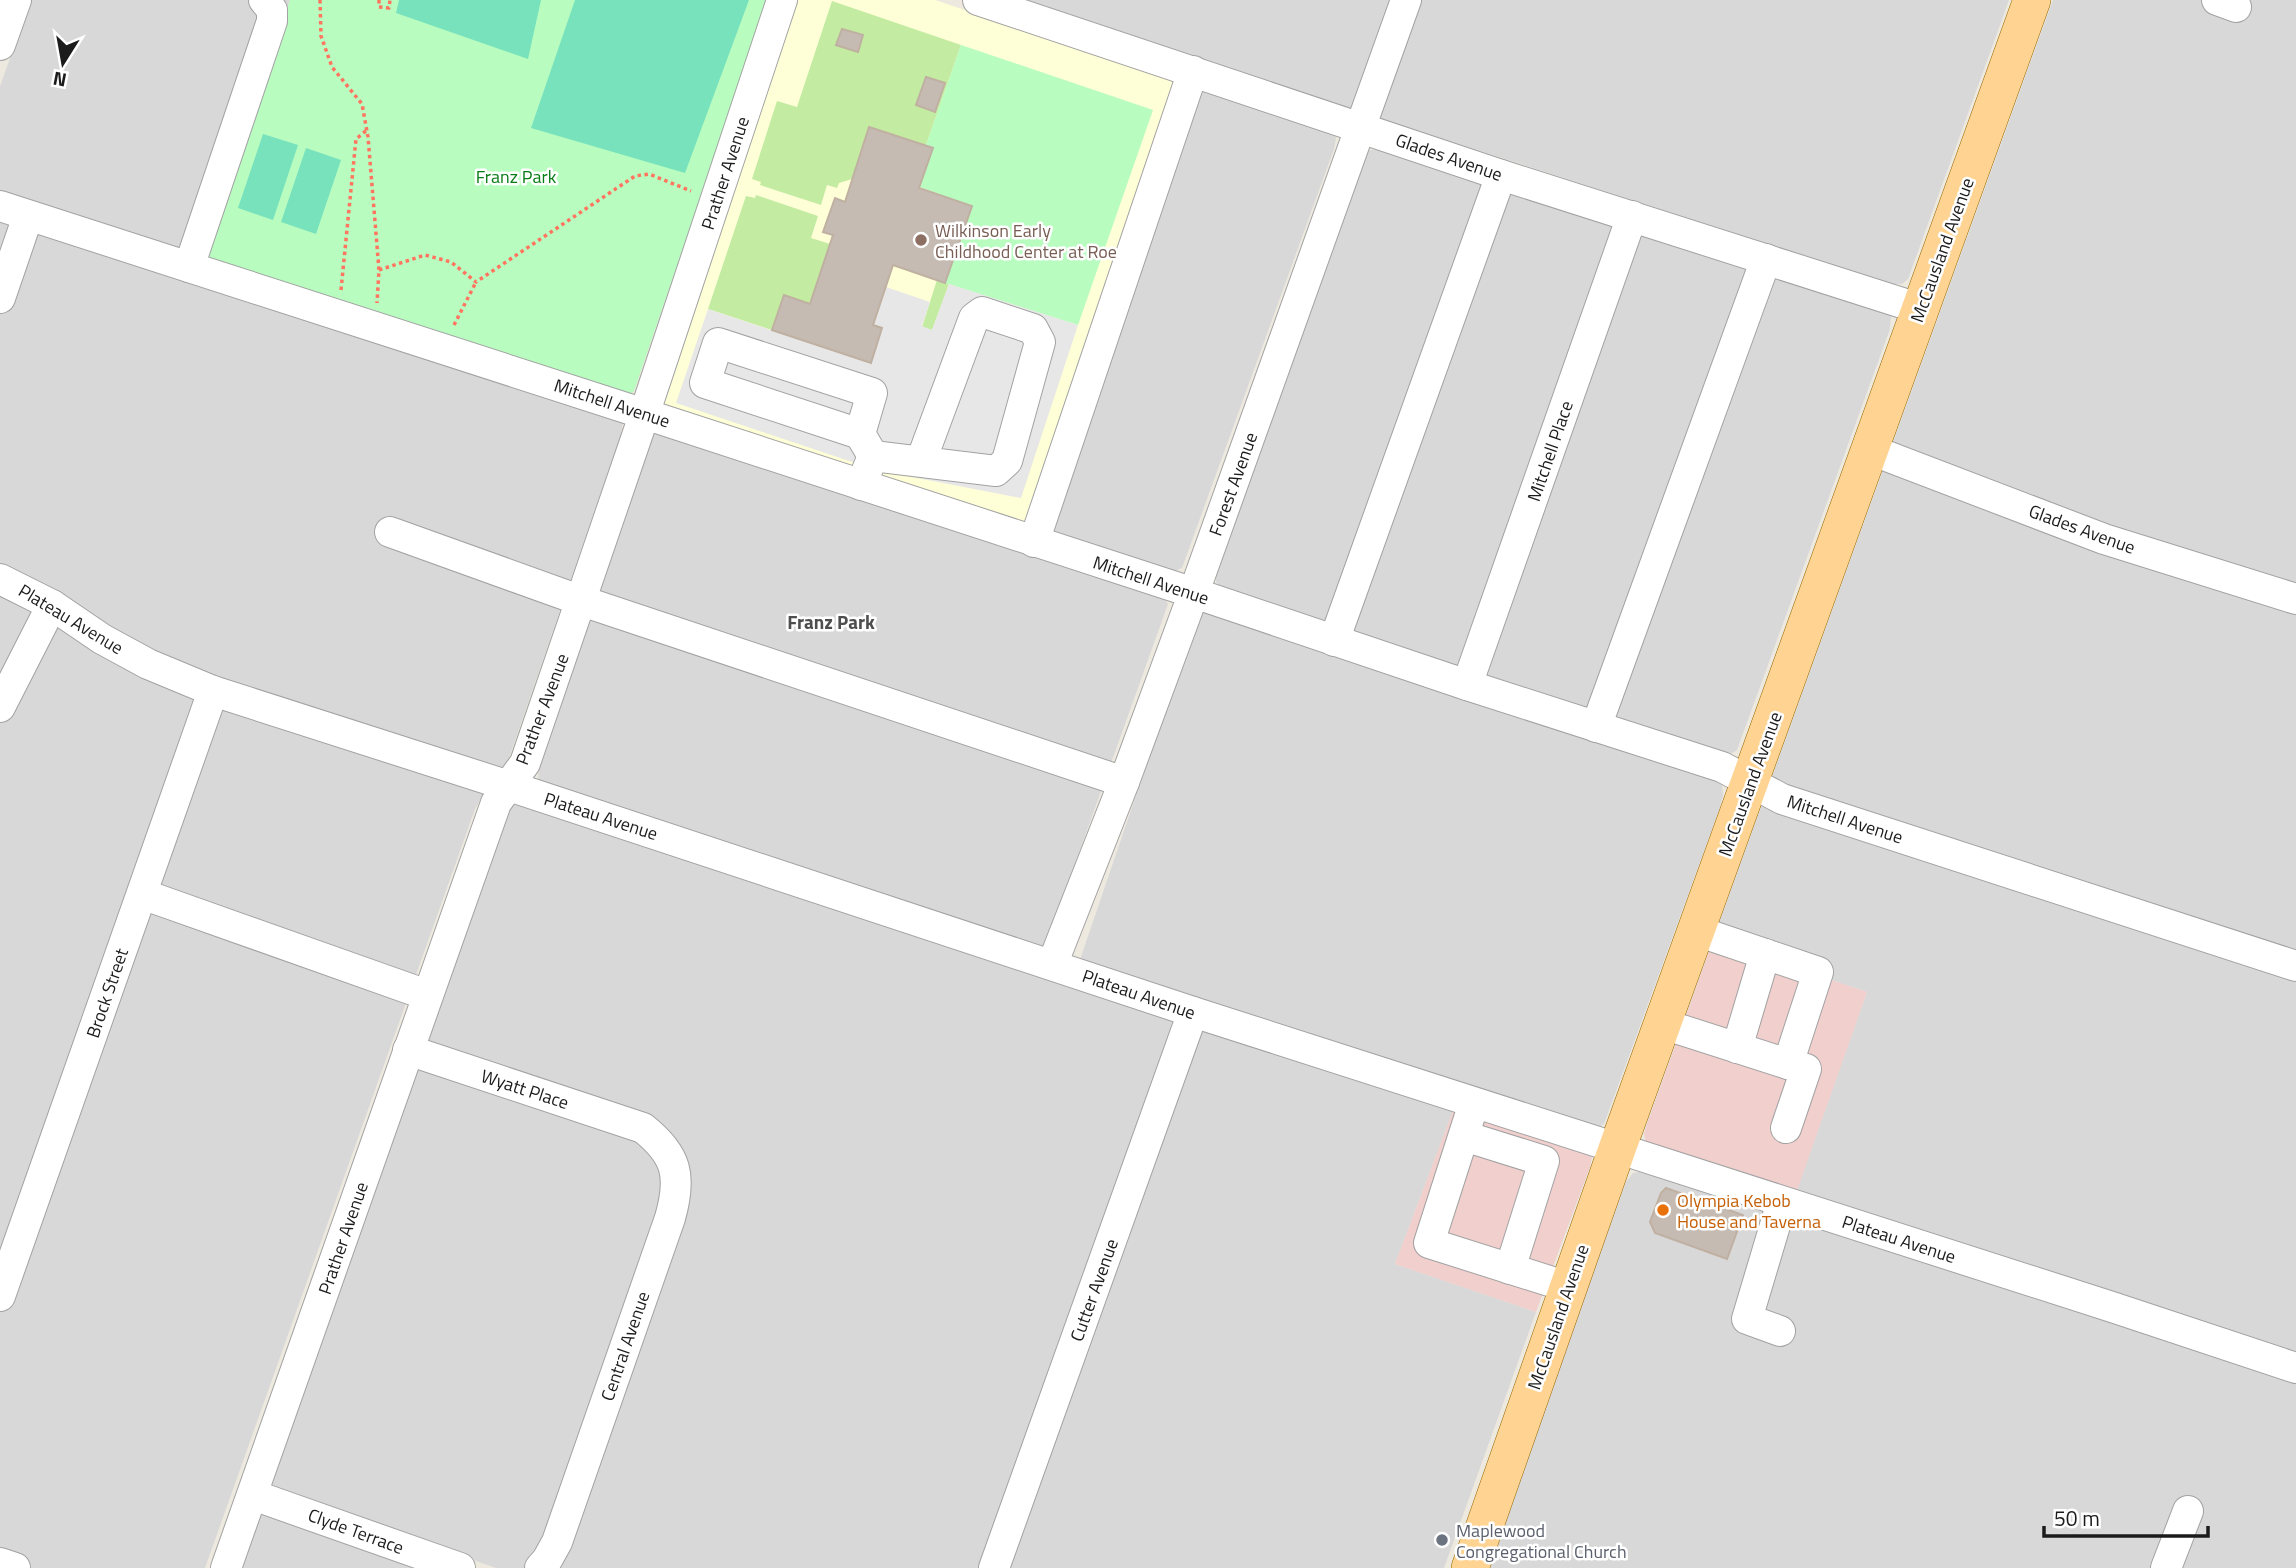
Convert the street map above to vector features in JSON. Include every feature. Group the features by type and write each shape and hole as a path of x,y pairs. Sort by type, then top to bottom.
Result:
{"main road":[{"name":"McCausland Avenue","path":"1470,1568 1617,1149 2032,0"}],"street":[{"path":"0,45 16,0"},
{"path":"189,267 272,21 272,10 264,0"},
{"name":"Prather Avenue","path":"226,1568 496,803 525,763 645,414 782,0"},
{"name":"Glades Avenue","path":"978,0 1501,175 1921,309"},
{"name":"Forest Avenue","path":"1052,965 1194,593 1406,0"},
{"path":"1034,542 1193,71"},
{"path":"1334,641 1501,175"},
{"name":"Mitchell Avenue","path":"0,206 1722,767 1782,799 2296,966"},
{"path":"0,298 28,216"},
{"name":"Mitchell Place","path":"1467,685 1632,216"},
{"path":"1596,727 1766,259"},
{"path":"861,485 867,445 872,393 718,343 705,383 867,445 920,461 996,471 1007,461 1041,342 1033,329 982,312 974,318 920,461"},
{"name":"Glades Avenue","path":"1871,450 2104,539 2296,599"},
{"path":"390,532 582,601 1124,782"},
{"name":"Plateau Avenue","path":"0,579 52,605 102,639 148,664 213,691 1193,1012 2296,1368"},
{"path":"0,707 52,605"},
{"name":"Brock Street","path":"0,1296 213,691"},
{"path":"142,894 427,995"},
{"path":"1697,931 1818,972 1788,1064"},
{"path":"1737,1048 1765,954"},
{"name":"Cutter Avenue","path":"994,1568 1193,1012"},
{"path":"1663,1024 1806,1069 1786,1128"},
{"name":"Wyatt Place","path":"408,1050 643,1128"},
{"path":"1475,1103 1429,1243 1568,1287"},
{"name":"Central Avenue","path":"540,1568 556,1542 676,1199 677,1179 671,1160 659,1141 643,1128"},
{"path":"1464,1136 1544,1161 1510,1269"},
{"path":"1780,1331 1747,1319 1782,1202"},
{"name":"Clyde Terrace","path":"253,1495 460,1568"},
{"path":"2166,1568 2188,1511"},
{"path":"0,1563 15,1568"}],"path":[{"path":"320,0 321,36 332,67 362,104 367,130 379,270 376,309"},
{"path":"379,0 379,7 389,8 390,0"},
{"path":"340,298 356,139 367,130"},
{"path":"449,333 476,282 635,176 649,174 691,191"},
{"path":"379,270 425,255 451,262 476,282"}],"shaded area":[{"path":"31,0 290,0 203,257 0,190 0,86"},
{"name":"Wilkinson Early Childhood Center at Roe","path":"794,0 935,0 1181,82 1029,527 662,405"},
{"path":"1017,0 2009,0 1908,279 1902,284 1889,284"},
{"path":"2053,0 2296,0 2296,1568 1487,1568 1626,1182 1633,1173 1645,1171 1787,1217 1867,992 1713,940"},
{"path":"1195,84 1333,131 1336,138 1182,568 1173,572 1044,532"},
{"path":"1382,149 1879,307 1891,315 1890,329 1737,750 1729,755 1223,589 1216,582 1216,567 1364,155 1370,150"},
{"path":"0,217 623,422 507,764 498,770 475,809 205,1568 0,1568"},
{"path":"949,284 1078,325 1021,498 876,470 676,403 708,309 870,363 882,328 873,325 886,287 930,302 922,326 932,330"},
{"path":"653,434 666,435 1161,595 1168,604 1047,942 1040,949 543,785 538,780 539,767 648,441"},
{"path":"1210,611 1713,776 1722,784 1723,795 1719,810 1604,1124 1595,1129 1462,1087 1395,1264 1536,1312 1444,1568 496,1568 275,1490 270,1485 509,807 519,804 1072,983 1197,617"},
{"path":"1713,940 1867,992 1795,1196 1646,1142 1644,1134 1647,1124"},
{"path":"1454,1108 1585,1149 1592,1156 1536,1312 1395,1264"},
{"path":"267,1512 420,1568 240,1568 260,1514"}],"green space":[{"name":"Franz Park","path":"290,0 768,0 634,391 628,397 203,257"},
{"path":"399,0 541,0 528,59 396,13"},
{"path":"575,0 749,0 685,173 531,128"},
{"path":"832,1 961,45 926,145 870,127 852,179 839,183 837,188 827,185 821,205 760,185 761,182 752,179 777,101 797,107","holes":["926,77 945,83 935,111 916,105"]},
{"path":"961,45 1153,110 1078,325 945,283 971,206 920,187 933,148 926,145"},
{"path":"263,134 298,145 273,220 238,208"},
{"path":"306,148 341,160 316,234 281,222"},
{"path":"756,195 818,216 811,238 830,244 810,304 784,296 772,330 708,309 746,196 755,198"},
{"path":"937,280 949,284 932,330 922,327"}],"building":[{"path":"842,29 863,35 858,52 836,45"},
{"path":"926,77 945,83 935,112 916,105"},
{"name":"Wilkinson Early Childhood Center at Roe","path":"869,127 933,148 919,188 972,206 945,283 893,265 873,325 882,328 871,363 772,330 784,295 810,304 833,235 823,232 835,198 845,202"},
{"path":"1666,1188 1743,1215 1727,1259 1655,1233 1650,1222 1661,1193"}],"place":[{"name":"Wilkinson Early Childhood Center at Roe","path":"921,240"},
{"name":"Olympia Kebob House and Taverna","path":"1663,1210"},
{"name":"Maplewood Congregational Church","path":"1442,1540"}],"district":[{"name":"Franz Park","path":"831,621"}]}
